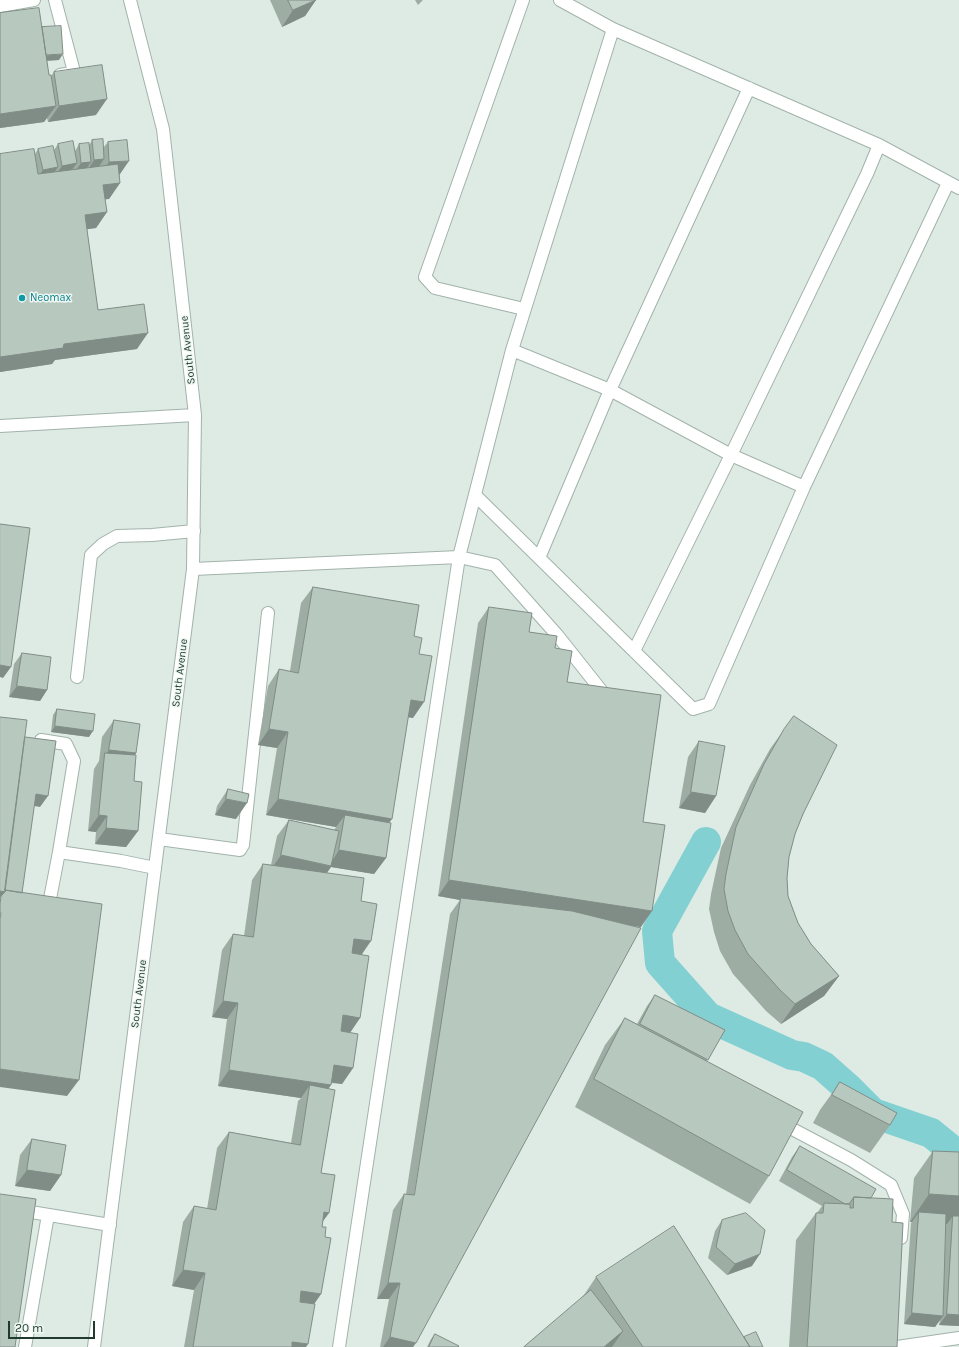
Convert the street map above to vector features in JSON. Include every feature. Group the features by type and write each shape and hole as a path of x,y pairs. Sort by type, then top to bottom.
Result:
{"street":[{"path":"0,6 34,0"},
{"path":"49,76 71,73 74,68 55,0"},
{"name":"South Avenue","path":"94,1347 193,569 195,415 163,128 130,0"},
{"path":"523,0 425,277 435,288 524,309"},
{"path":"475,494 693,709 709,704 804,487 954,186 879,145 613,29 560,0"},
{"path":"339,1347 459,557 512,350 613,29"},
{"path":"539,558 610,390 749,88"},
{"path":"634,651 731,455 867,174 879,145"},
{"path":"512,350 610,390 731,455 804,487"},
{"path":"0,426 195,415"},
{"path":"76,677 91,555 103,544 117,536 152,535 194,531"},
{"path":"193,569 459,557 495,565 558,636 604,694"},
{"path":"158,839 240,850 243,845 268,613"},
{"path":"30,738 66,744 74,761 49,904"},
{"path":"59,852 121,861 155,868"},
{"path":"768,1116 851,1160 891,1186 903,1214 900,1253"},
{"path":"0,1207 110,1225"},
{"path":"25,1347 48,1215"},
{"path":"895,1344 959,1338"}],"building":[{"path":"288,0 316,0 293,10"},
{"path":"39,8 49,75 51,75 56,106 0,114 0,13"},
{"path":"61,26 63,54 46,55 42,27"},
{"path":"102,65 107,99 59,106 54,72"},
{"path":"103,139 104,159 94,160 92,140"},
{"path":"127,140 129,161 109,162 108,142"},
{"path":"73,141 77,163 62,166 58,144"},
{"path":"89,143 91,162 81,163 79,144"},
{"path":"53,146 58,167 43,170 38,149"},
{"path":"34,149 38,174 118,164 120,183 103,185 107,212 85,215 98,310 144,304 148,333 64,344 63,348 0,357 0,154"},
{"path":"0,524 30,528 11,667 0,665"},
{"path":"313,587 419,605 414,636 422,638 419,654 432,656 424,702 411,700 392,819 278,799 288,732 269,729 279,669 298,673"},
{"path":"489,607 532,613 529,632 557,636 555,648 572,651 567,682 661,695 643,822 665,825 652,911 449,880"},
{"path":"22,653 51,657 47,690 17,686"},
{"path":"57,709 95,714 93,731 55,726"},
{"path":"794,716 837,745 803,814 795,834 789,857 787,878 788,896 798,923 811,944 839,976 795,1004 780,990 748,954 735,930 728,911 724,889 736,827 764,764 784,729"},
{"path":"0,717 27,720 5,892 0,891"},
{"path":"114,720 140,724 136,753 109,750"},
{"path":"25,737 56,741 48,796 36,794 22,893 5,890"},
{"path":"699,741 725,746 716,796 691,792"},
{"path":"105,753 136,755 134,781 142,782 138,831 106,828 107,816 99,815"},
{"path":"228,789 249,794 247,803 226,799"},
{"path":"345,815 391,823 386,858 339,850"},
{"path":"289,820 339,831 331,866 281,855"},
{"path":"263,864 364,878 361,901 377,904 371,941 354,939 352,953 369,956 360,1018 343,1015 341,1031 358,1034 353,1068 334,1065 331,1085 229,1070 238,1003 223,1001 233,934 253,937"},
{"path":"5,890 102,904 79,1080 0,1069 0,904 1,896"},
{"path":"461,898 572,911 641,928 416,1343 390,1337 400,1283 388,1283 404,1194 414,1195"},
{"path":"655,995 725,1030 708,1060 640,1024"},
{"path":"625,1018 803,1112 769,1176 594,1079"},
{"path":"840,1082 897,1113 890,1125 832,1095"},
{"path":"310,1085 335,1090 321,1173 335,1175 329,1213 324,1212 322,1227 326,1227 325,1237 331,1238 321,1294 301,1291 300,1302 315,1304 308,1344 292,1342 292,1347 193,1347 205,1273 183,1270 194,1206 216,1210 229,1132 300,1145"},
{"path":"32,1139 66,1145 61,1175 27,1170"},
{"path":"800,1146 876,1189 871,1198 854,1197 849,1204 845,1204 787,1170"},
{"path":"933,1151 959,1152 959,1196 929,1194"},
{"path":"0,1194 36,1199 15,1347 0,1347"},
{"path":"854,1197 893,1199 892,1222 903,1223 897,1347 807,1347 816,1213 823,1213 824,1203 850,1204 850,1208 853,1208"},
{"path":"919,1212 946,1214 943,1316 912,1313"},
{"path":"746,1213 765,1230 760,1254 735,1264 716,1247 722,1220"},
{"path":"953,1216 959,1216 959,1315 947,1314"},
{"path":"674,1226 750,1347 643,1347 596,1277"},
{"path":"591,1290 623,1331 604,1347 524,1347"},
{"path":"756,1332 763,1347 750,1347 744,1337"},
{"path":"435,1334 459,1346 429,1347"}],"waterway":[{"path":"706,842 657,931 660,963 708,1017 792,1055 804,1057 823,1066 873,1113 931,1133 959,1156"}],"place":[{"name":"Neomax","path":"22,298"}]}
